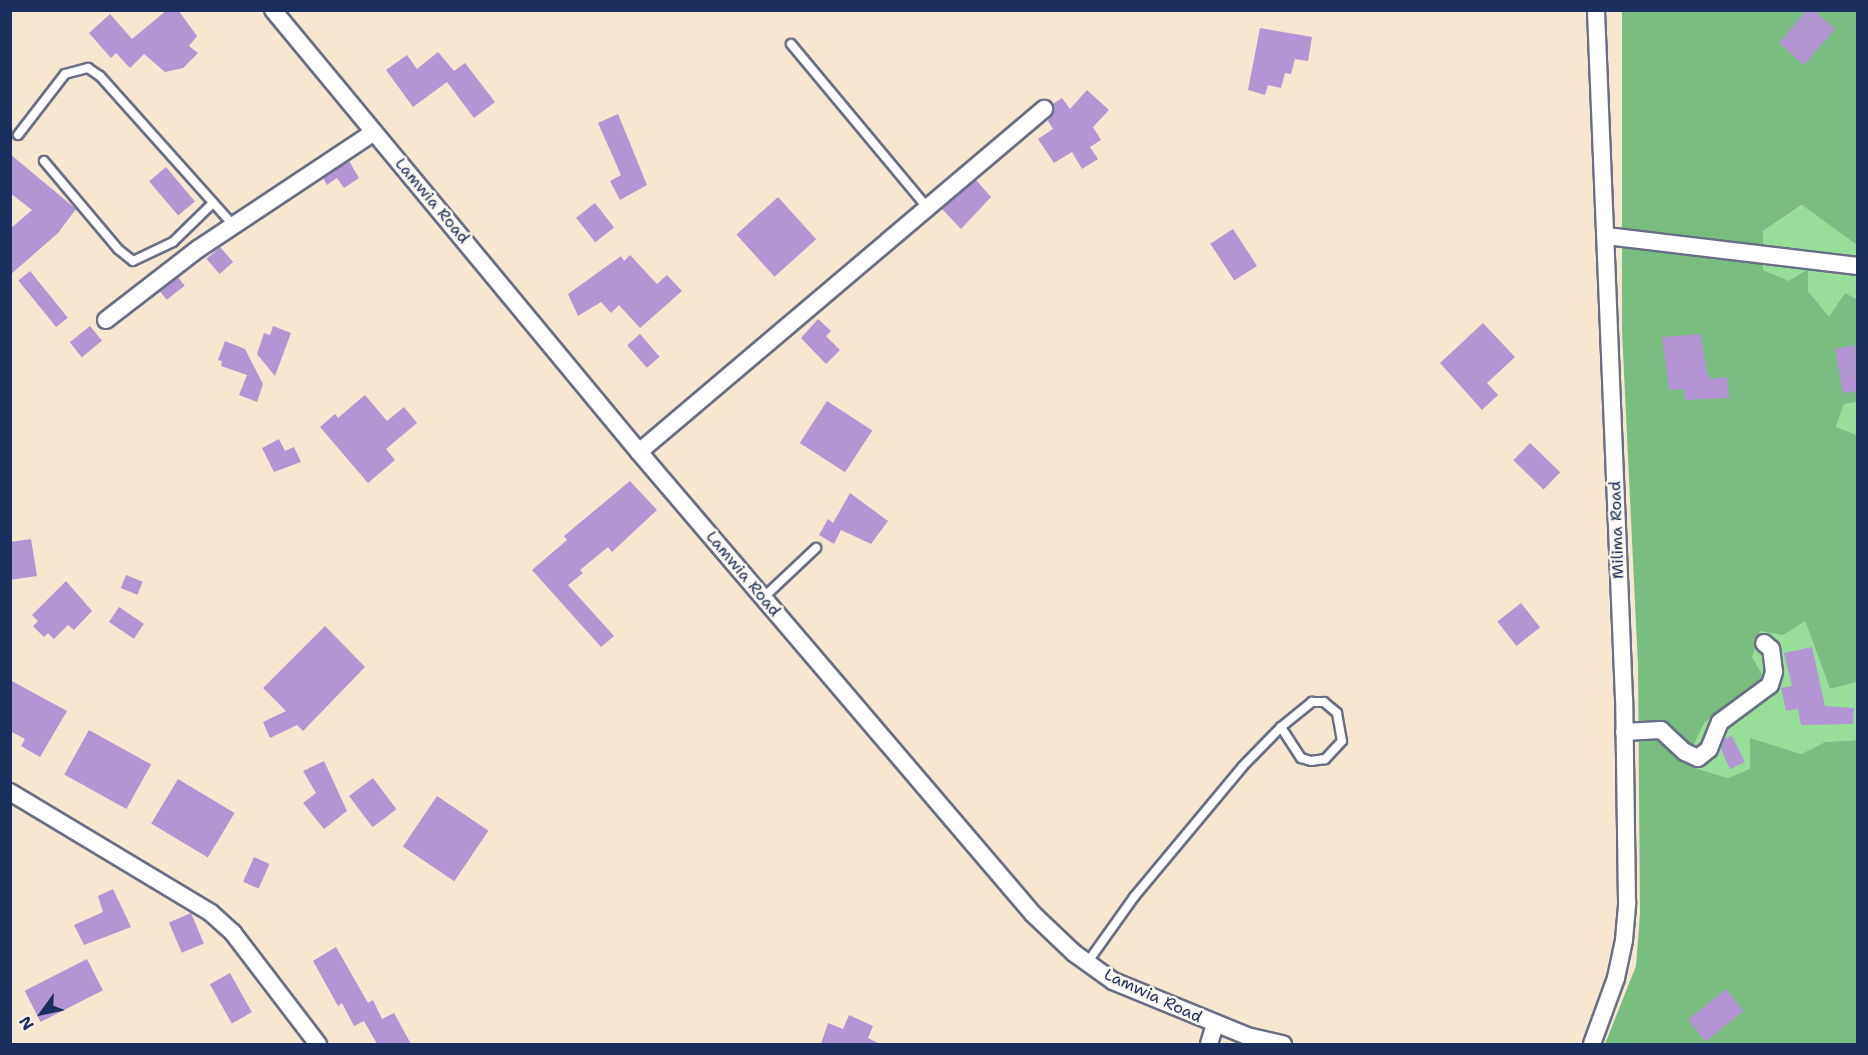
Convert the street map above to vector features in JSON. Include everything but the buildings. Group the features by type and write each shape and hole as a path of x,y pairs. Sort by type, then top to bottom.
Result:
{"street":[{"name":"Lamwia Road","path":"273,10 639,452 1033,914 1087,963 1113,981 1215,1024 1283,1044"},
{"name":"Milima Road","path":"1592,1044 1624,940 1624,732 1596,10"},
{"path":"639,452 926,206 1044,109"},
{"path":"106,320 233,225 374,132"},
{"path":"1606,236 1857,266"},
{"path":"1624,732 1661,730 1685,752 1698,758 1708,749 1720,722 1770,685 1774,672 1771,649 1764,644"},
{"path":"10,792 211,913 233,933 318,1044"},
{"path":"1209,1044 1215,1024"}],"lane":[{"path":"791,44 926,206"},
{"path":"18,135 65,74 88,68 100,76 233,225"},
{"path":"44,161 118,249 133,261 173,242 213,203"},
{"path":"763,598 816,548"},
{"path":"1087,963 1134,897 1244,766 1281,727 1312,702 1324,702 1337,713 1342,741 1335,752 1311,761 1301,758 1281,727"}],"green space":[{"path":"1622,11 1857,11 1857,245 1802,205 1763,231 1763,270 1789,281 1808,269 1808,291 1829,317 1845,293 1857,299 1857,402 1844,404 1836,427 1857,435 1857,682 1830,689 1805,621 1783,635 1760,631 1752,657 1765,680 1705,722 1688,757 1698,769 1728,778 1750,769 1750,738 1801,754 1825,742 1857,740 1857,1044 1605,1044 1636,966 1640,914 1638,666 1622,331"},
{"path":"1803,205 1857,245 1857,299 1845,293 1829,318 1808,291 1763,271 1763,231"},
{"path":"1857,402 1857,435 1836,427 1844,404"},
{"path":"1805,621 1830,689 1857,682 1857,740 1825,742 1801,754 1750,739 1750,770 1728,778 1698,769 1688,758 1705,722 1733,700 1760,631"}]}
